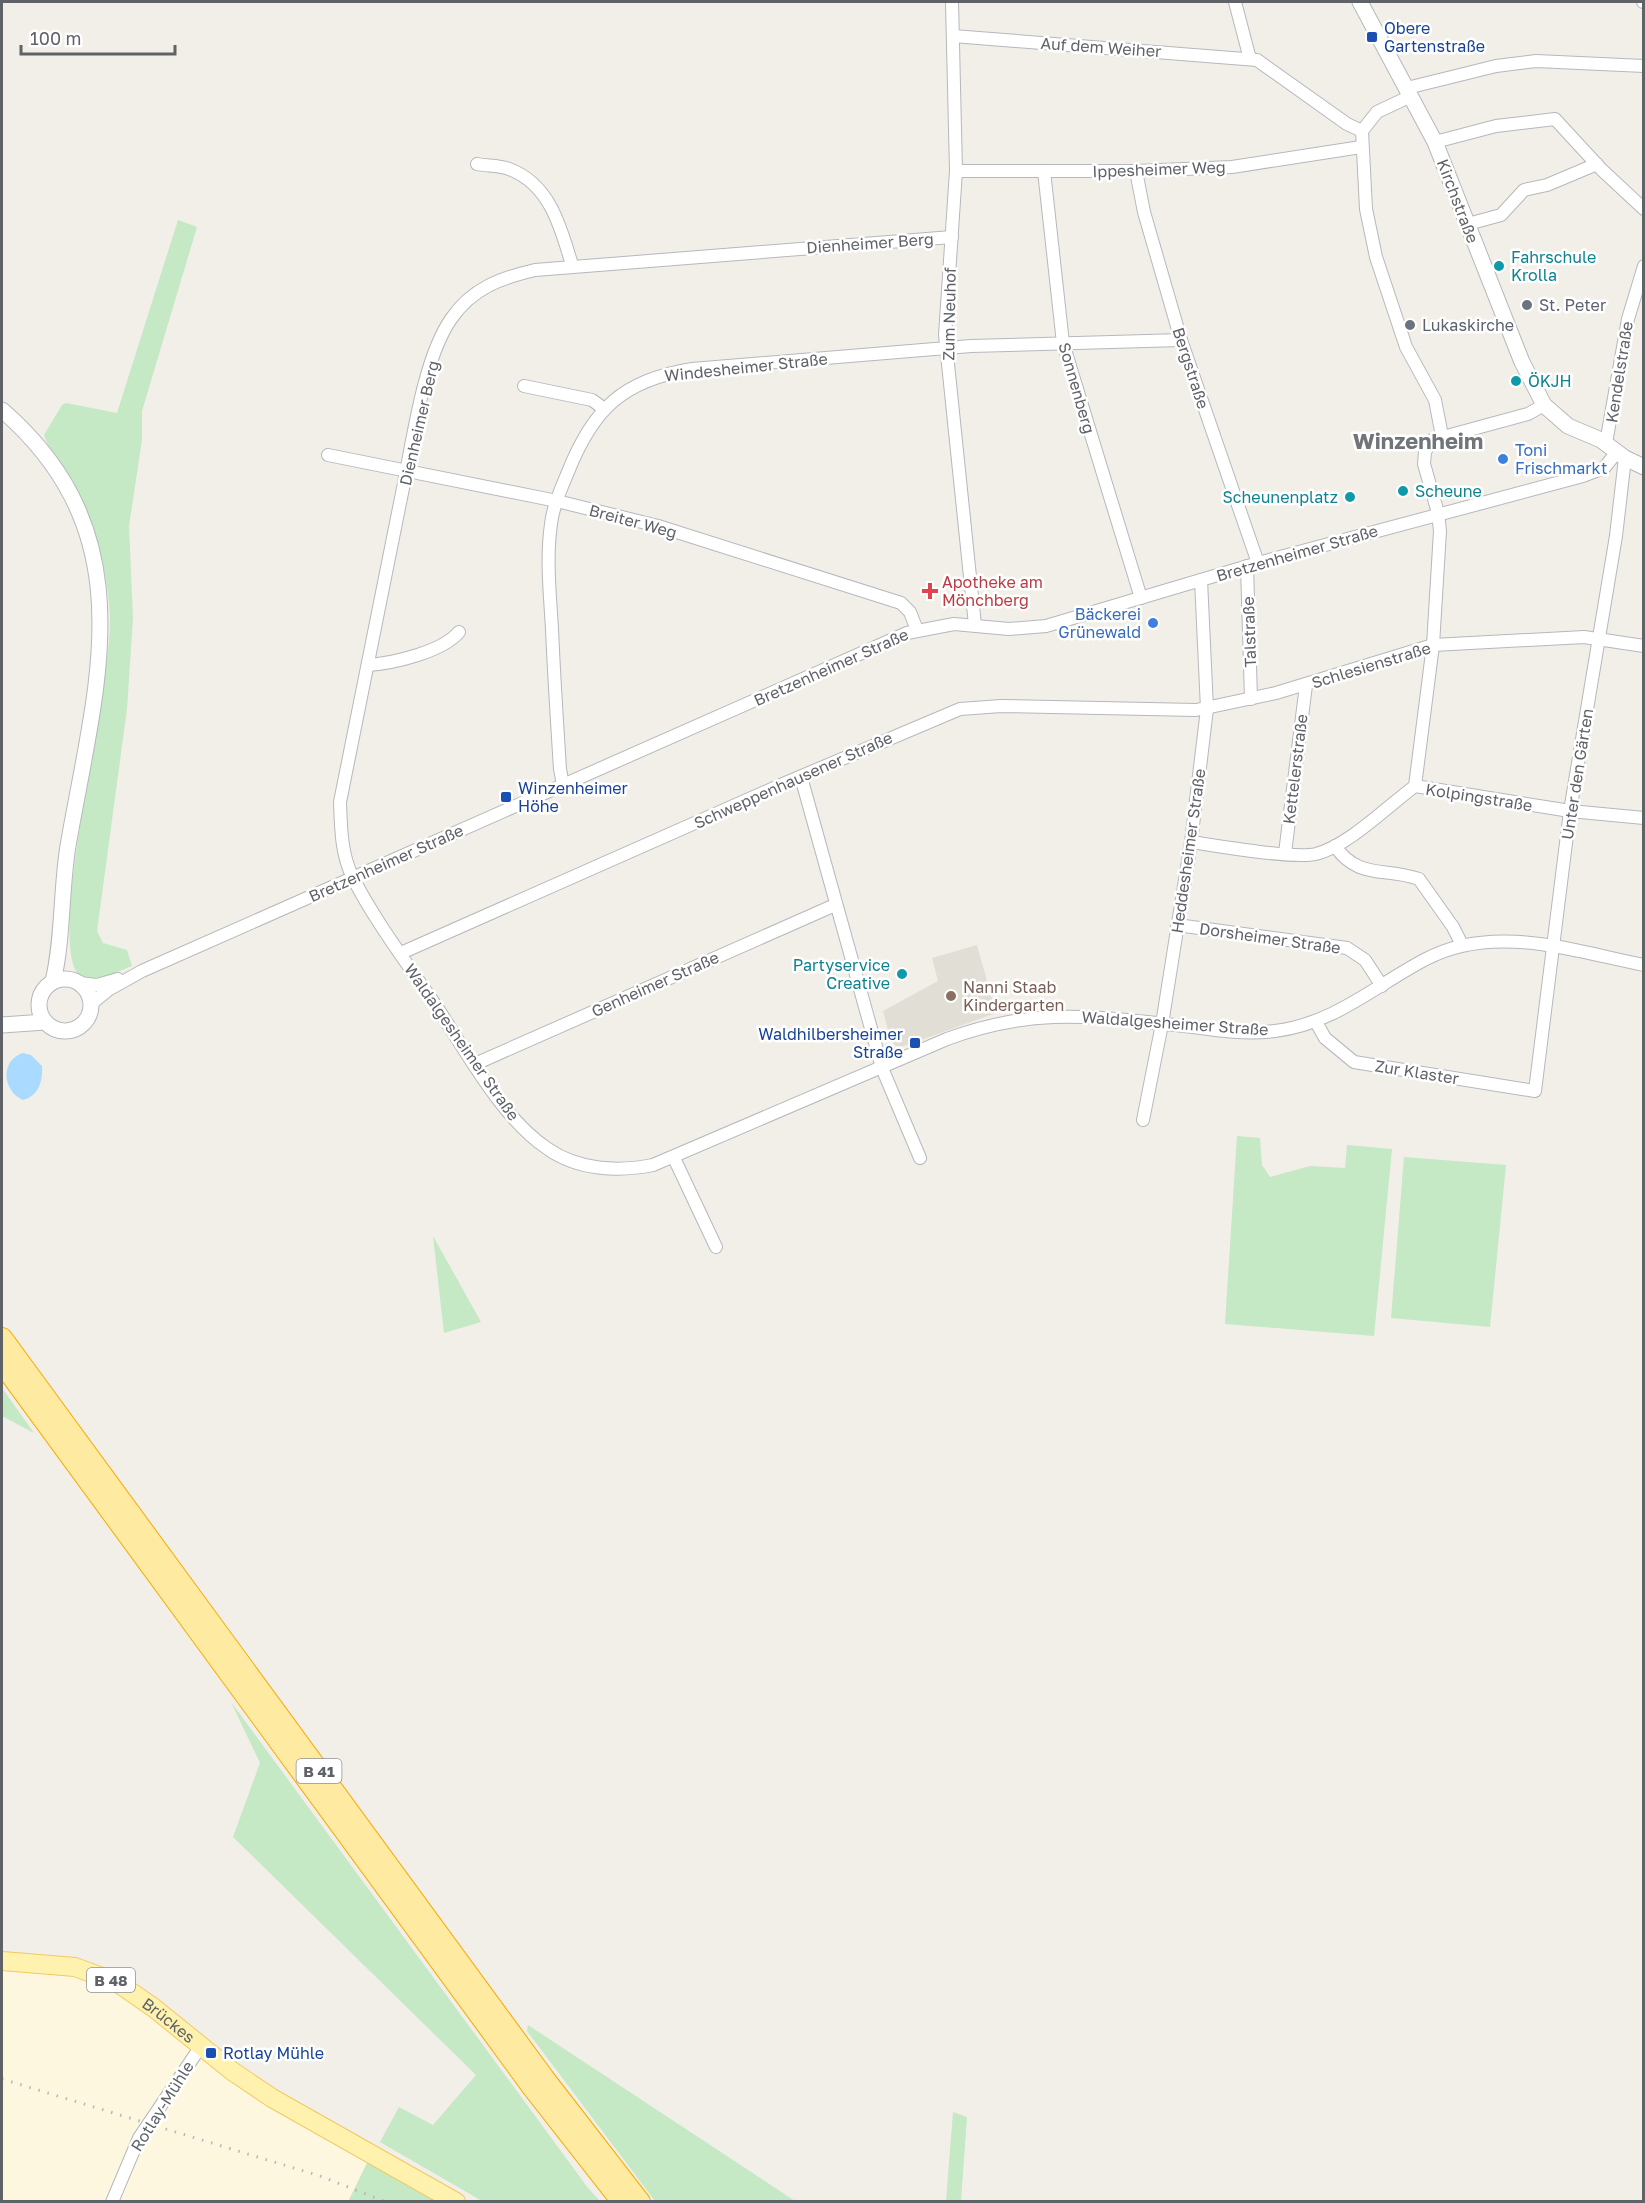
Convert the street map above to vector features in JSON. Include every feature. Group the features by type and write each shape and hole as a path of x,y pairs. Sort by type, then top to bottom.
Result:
{"highway":[{"name":"B 41","path":"2,1338 544,2078 640,2202"},
{"name":"B 41","path":"2,1363 532,2087 622,2202"}],"main road":[{"name":"Brückes","path":"2,1961 75,1968 118,1983 154,2008 248,2082 456,2202"}],"street":[{"name":"Zum Neuhof","path":"952,2 956,171 946,348 975,625"},
{"path":"1235,2 1250,59"},
{"name":"Kirchstraße","path":"1360,2 1435,142 1522,362 1544,405 1568,426 1616,451"},
{"name":"Auf dem Weiher","path":"953,36 1250,59 1268,65 1342,120 1362,130"},
{"path":"1442,436 1435,400 1406,347 1380,273 1368,224 1361,147 1362,130 1377,112 1409,92 1497,66 1536,61 1644,66"},
{"path":"1435,142 1496,126 1555,119 1644,209"},
{"name":"Ippesheimer Weg","path":"956,171 1136,171 1265,164 1361,147"},
{"path":"477,164 510,169 541,189 561,225 572,266"},
{"path":"1467,224 1501,215 1524,190 1547,185 1597,164"},
{"name":"Sonnenberg","path":"1044,171 1063,343 1141,598"},
{"name":"Bergstraße","path":"1136,171 1144,213 1180,340 1252,564"},
{"name":"Dienheimer Berg","path":"353,877 342,847 340,802 406,472 430,366 451,319 472,297 500,278 572,266 952,237"},
{"name":"Kendelstraße","path":"1616,451 1609,434 1628,319 1644,266"},
{"name":"Windesheimer Straße","path":"563,785 560,769 549,574 551,526 557,501 585,433 603,408 643,381 675,371 946,348 1180,340"},
{"path":"524,386 592,400 603,408"},
{"path":"1415,786 1433,645 1440,531 1438,513 1424,459 1430,444 1442,436 1528,414 1544,405"},
{"path":"2,410 32,440 67,489 90,544 98,583 101,623 99,663 66,858 53,981 43,991 39,1004 24,1016 2,1025"},
{"path":"1616,451 1644,467"},
{"name":"Bretzenheimer Straße","path":"91,1004 108,990 142,971 917,630 954,624 1009,629 1046,626 1252,564 1599,471 1608,465 1616,451"},
{"name":"Unter den Gärten","path":"1535,1091 1570,811 1616,537 1616,451"},
{"name":"Breiter Weg","path":"328,455 557,501 658,526 901,603 910,612 917,630"},
{"name":"Talstraße","path":"1251,699 1252,564"},
{"name":"Heddesheimer Straße","path":"1143,1120 1178,925 1208,709 1201,580"},
{"path":"368,665 382,664 442,646 459,632"},
{"name":"Schlesienstraße","path":"1208,709 1306,685 1433,645 1584,637 1644,646"},
{"name":"Kettelerstraße","path":"1285,853 1306,685"},
{"name":"Schweppenhausener Straße","path":"401,953 945,714 974,707 1208,709"},
{"path":"801,777 882,1068 920,1158"},
{"name":"Kolpingstraße","path":"1191,842 1311,855 1335,846 1415,786 1570,811 1644,818"},
{"path":"1335,846 1347,861 1358,867 1419,879 1453,927 1461,945"},
{"name":"Waldalgesheimer Straße","path":"353,877 475,1064 531,1137 550,1151 583,1164 613,1169 643,1167 674,1158 958,1035 1012,1019 1070,1015 1259,1032 1295,1028 1316,1022 1427,958 1461,945 1495,941 1554,947 1644,965"},
{"name":"Genheimer Straße","path":"475,1064 835,904"},
{"path":"2,1025 45,1022 59,1030 76,1028 88,1016 91,1004 88,992 76,981 64,951 60,910"},
{"name":"Dorsheimer Straße","path":"1178,925 1347,948 1365,960 1382,986"},
{"name":"Bretzenheimer Straße","path":"76,981 97,985 142,971"},
{"path":"53,981 76,981"},
{"path":"39,1004 45,1022"},
{"name":"Zur Klaster","path":"1316,1022 1325,1038 1354,1062 1535,1091"},
{"path":"674,1158 716,1247"},
{"name":"Rotlay-Mühle","path":"112,2202 139,2138 201,2046"}],"shaded area":[{"name":"Nanni Staab Kindergarten","path":"977,945 996,1013 904,1046 896,1046 891,1041 883,1011 938,981 932,958"},
{"path":"2,1954 61,1957 85,1962 269,2088 375,2147 348,2201 2,2202"}],"green space":[{"path":"178,220 197,227 142,411 142,440 129,526 133,618 127,709 97,931 103,943 127,950 132,966 112,974 91,978 77,973 70,947 70,908 75,859 108,651 109,599 99,547 87,514 73,481 49,447 44,435 62,405 66,403 117,413"},
{"path":"1237,1136 1260,1138 1262,1165 1270,1177 1310,1166 1345,1168 1347,1145 1392,1149 1374,1336 1225,1324"},
{"path":"1404,1157 1506,1165 1490,1327 1391,1318"},
{"path":"433,1236 481,1322 444,1333"},
{"path":"2,1388 34,1433 2,1416"},
{"path":"231,1702 588,2188 600,2201 482,2201 380,2142 399,2107 433,2125 476,2075 233,1837 260,1763"},
{"path":"528,2025 795,2201 655,2201 527,2031"},
{"path":"953,2112 967,2117 961,2201 946,2201"},
{"path":"368,2161 436,2201 348,2202"}],"water":[{"path":"23,1053 31,1055 42,1066 42,1071 39,1087 33,1095 23,1100 11,1090 7,1069 10,1062"}],"railway":[{"path":"2,2079 320,2176 386,2202"}],"place":[{"name":"Obere Gartenstraße","path":"1372,37"},
{"name":"Fahrschule Krolla","path":"1499,266"},
{"name":"St. Peter","path":"1527,305"},
{"name":"Lukaskirche","path":"1410,325"},
{"name":"ÖKJH","path":"1516,381"},
{"name":"Toni Frischmarkt","path":"1503,459"},
{"name":"Scheune","path":"1403,491"},
{"name":"Scheunenplatz","path":"1350,497"},
{"name":"Apotheke am Mönchberg","path":"930,591"},
{"name":"Bäckerei Grünewald","path":"1153,623"},
{"name":"Winzenheimer Höhe","path":"506,797"},
{"name":"Partyservice Creative","path":"902,974"},
{"name":"Nanni Staab Kindergarten","path":"951,996"},
{"name":"Waldhilbersheimer Straße","path":"915,1043"},
{"name":"Rotlay Mühle","path":"211,2053"}],"district":[{"name":"Winzenheim","path":"1418,440"}]}
